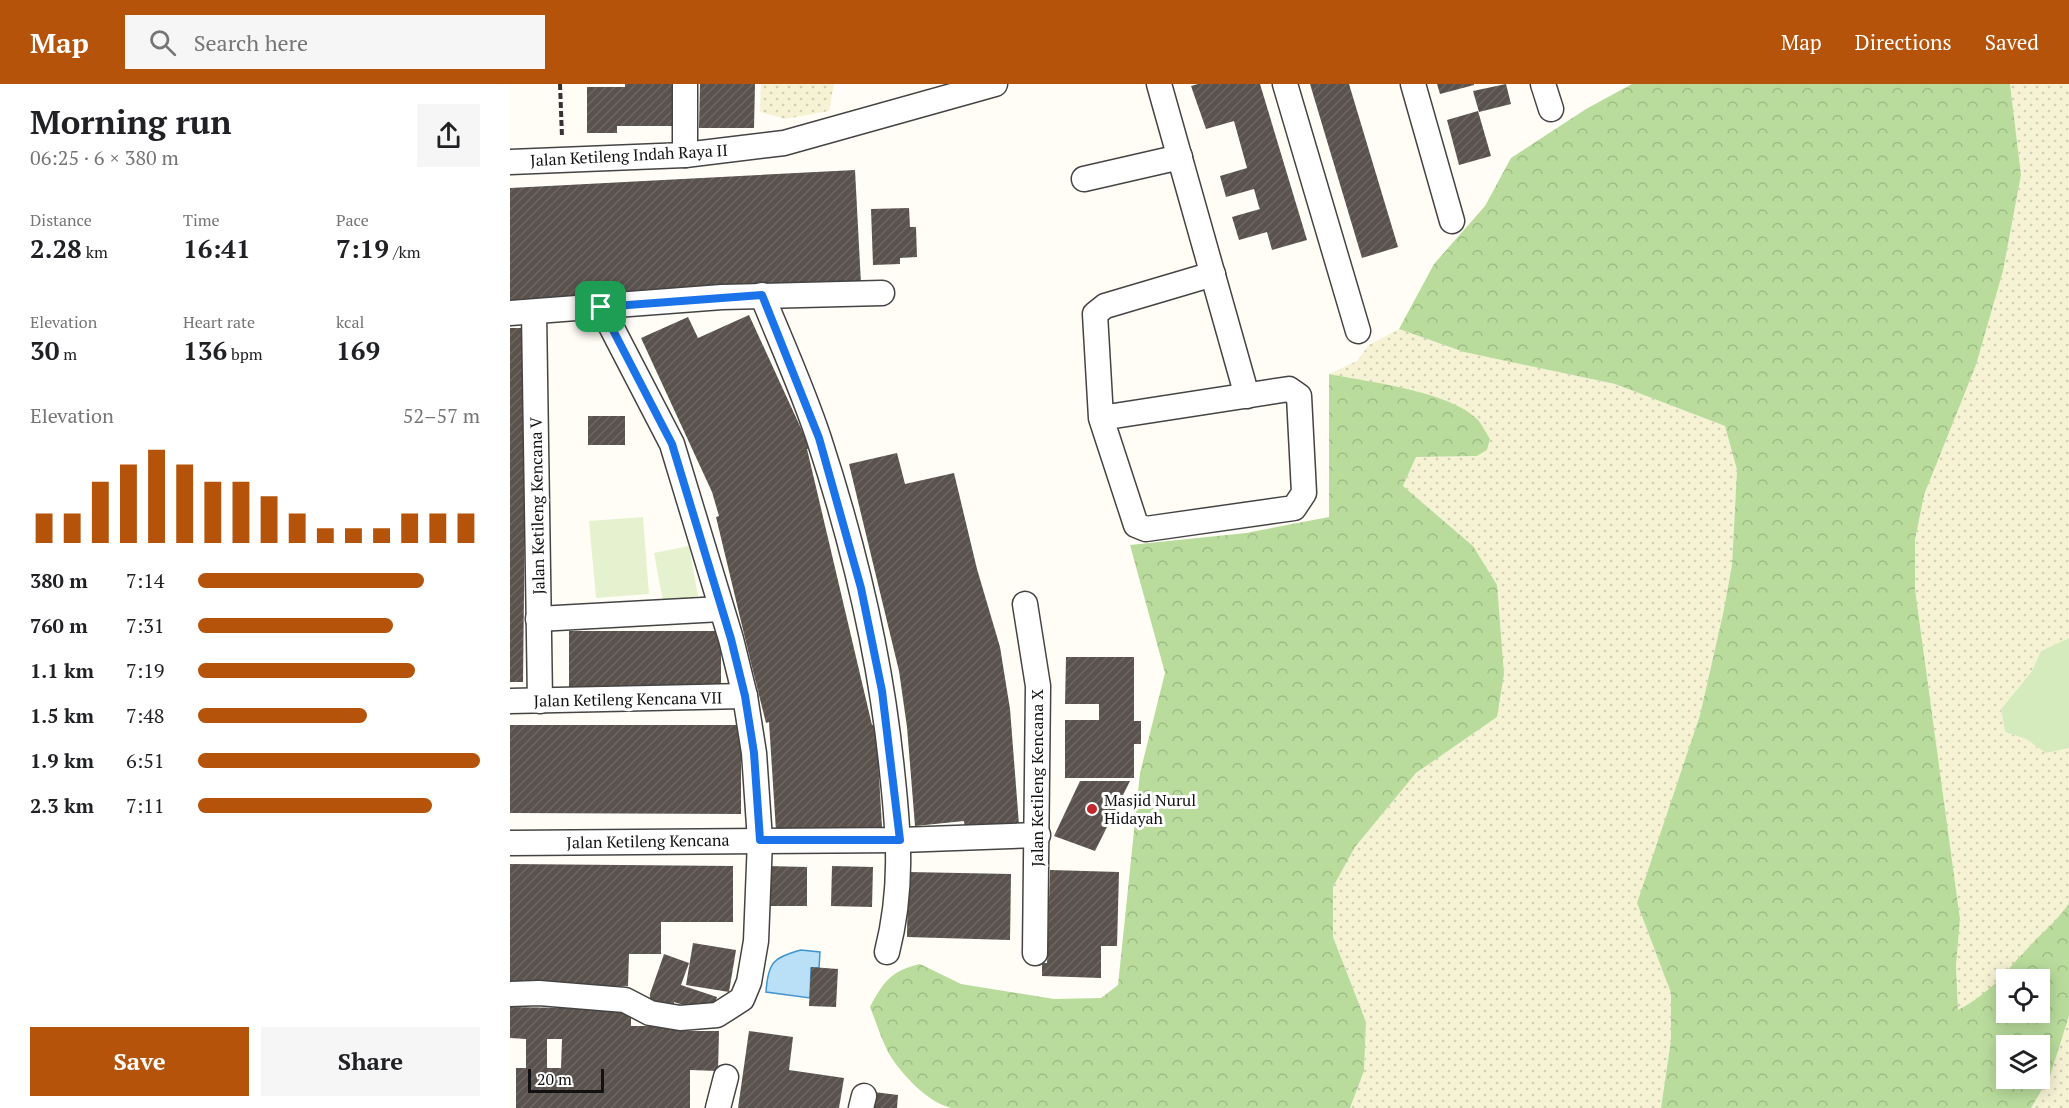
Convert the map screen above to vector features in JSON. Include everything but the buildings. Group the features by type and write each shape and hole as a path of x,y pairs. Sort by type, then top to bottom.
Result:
{"street":[{"path":"685,84 685,155"},
{"name":"Jalan Ketileng Indah Raya II","path":"510,162 685,155 783,143 995,84"},
{"path":"1159,84 1247,396"},
{"path":"1285,84 1358,331"},
{"path":"1413,84 1452,221"},
{"path":"1543,84 1551,109"},
{"path":"1084,178 1180,158"},
{"path":"1101,418 1289,389 1299,396 1304,493 1294,508 1141,528 1136,525 1101,418 1094,320 1099,308 1213,274"},
{"path":"522,312 762,295 882,293"},
{"path":"762,295 819,438 861,588 882,691 900,840 894,924 887,952"},
{"path":"510,994 539,993 625,1000 650,1013 680,1018 717,1015 742,999 749,982 756,941 760,840 754,753 745,696 672,444 601,307"},
{"name":"Jalan Ketileng Kencana V","path":"522,312 540,701"},
{"name":"Jalan Ketileng Kencana X","path":"1025,604 1038,686 1035,953"},
{"path":"538,619 721,609"},
{"name":"Jalan Ketileng Kencana VII","path":"510,701 745,696"},
{"name":"Jalan Ketileng Kencana","path":"510,843 900,840 1038,835"},
{"path":"718,1108 726,1077"}],"path":[{"path":"560,84 563,161"}],"shaded area":[{"path":"761,84 834,84 829,111 785,119 760,112"},
{"path":"2010,84 2069,84 2069,638 2041,651 2032,671 2001,709 2005,732 2026,739 2046,753 2069,748 2069,903 2059,919 2025,950 2010,969 1996,969 1996,986 1958,1011 1956,966 1960,919 1915,589 1915,540 1924,495 1976,365 2003,271 2021,175"},
{"path":"1399,329 1464,352 1615,384 1725,426 1737,470 1732,565 1723,614 1700,715 1637,903 1671,993 1671,1040 1661,1108 1350,1108 1364,1071 1366,1022 1333,937 1333,887 1355,847 1416,773 1497,717 1473,546 1403,486 1416,457 1477,456 1487,450 1490,439 1477,419 1457,406 1422,393 1329,374 1357,361 1369,345"},
{"path":"2069,1016 2069,1108 2031,1108 2042,1089 2050,1089 2050,1076"}],"green space":[{"path":"1632,84 2010,84 2021,175 2003,271 1976,365 1924,495 1915,540 1915,589 1960,919 1956,966 1958,1010 1979,997 1996,982 1996,1023 2050,1023 2050,969 2008,969 2054,922 2069,903 2069,1016 2050,1076 2050,1035 1996,1035 1996,1089 2042,1089 2031,1108 1661,1108 1671,1040 1671,993 1637,903 1700,715 1732,565 1737,470 1725,426 1615,384 1464,352 1399,329 1434,264 1485,206 1511,158 1586,109"},
{"path":"1329,374 1386,384 1448,401 1477,419 1490,439 1487,450 1477,456 1416,457 1403,486 1473,546 1497,585 1504,674 1497,717 1416,773 1355,847 1333,887 1333,937 1366,1022 1364,1071 1350,1108 951,1108 942,1105 915,1086 893,1060 885,1047 870,1007 889,978 902,970 920,964 961,984 1054,999 1101,998 1118,985 1140,773 1165,673 1130,545 1246,533 1329,517"},
{"path":"643,517 649,594 596,598 589,521"},
{"path":"689,546 698,596 663,602 654,553"},
{"path":"2069,638 2069,748 2046,753 2026,739 2005,732 2001,709 2032,671 2041,651"}],"water":[{"path":"801,950 820,952 819,968 811,968 810,998 766,992 768,974 774,963 784,956"}],"place":[{"name":"Masjid Nurul Hidayah","path":"1092,809"}],"route":[{"path":"762,295 819,438 861,588 882,691 900,840 760,840 754,753 745,696 731,639 672,444 601,307 762,295"}]}
